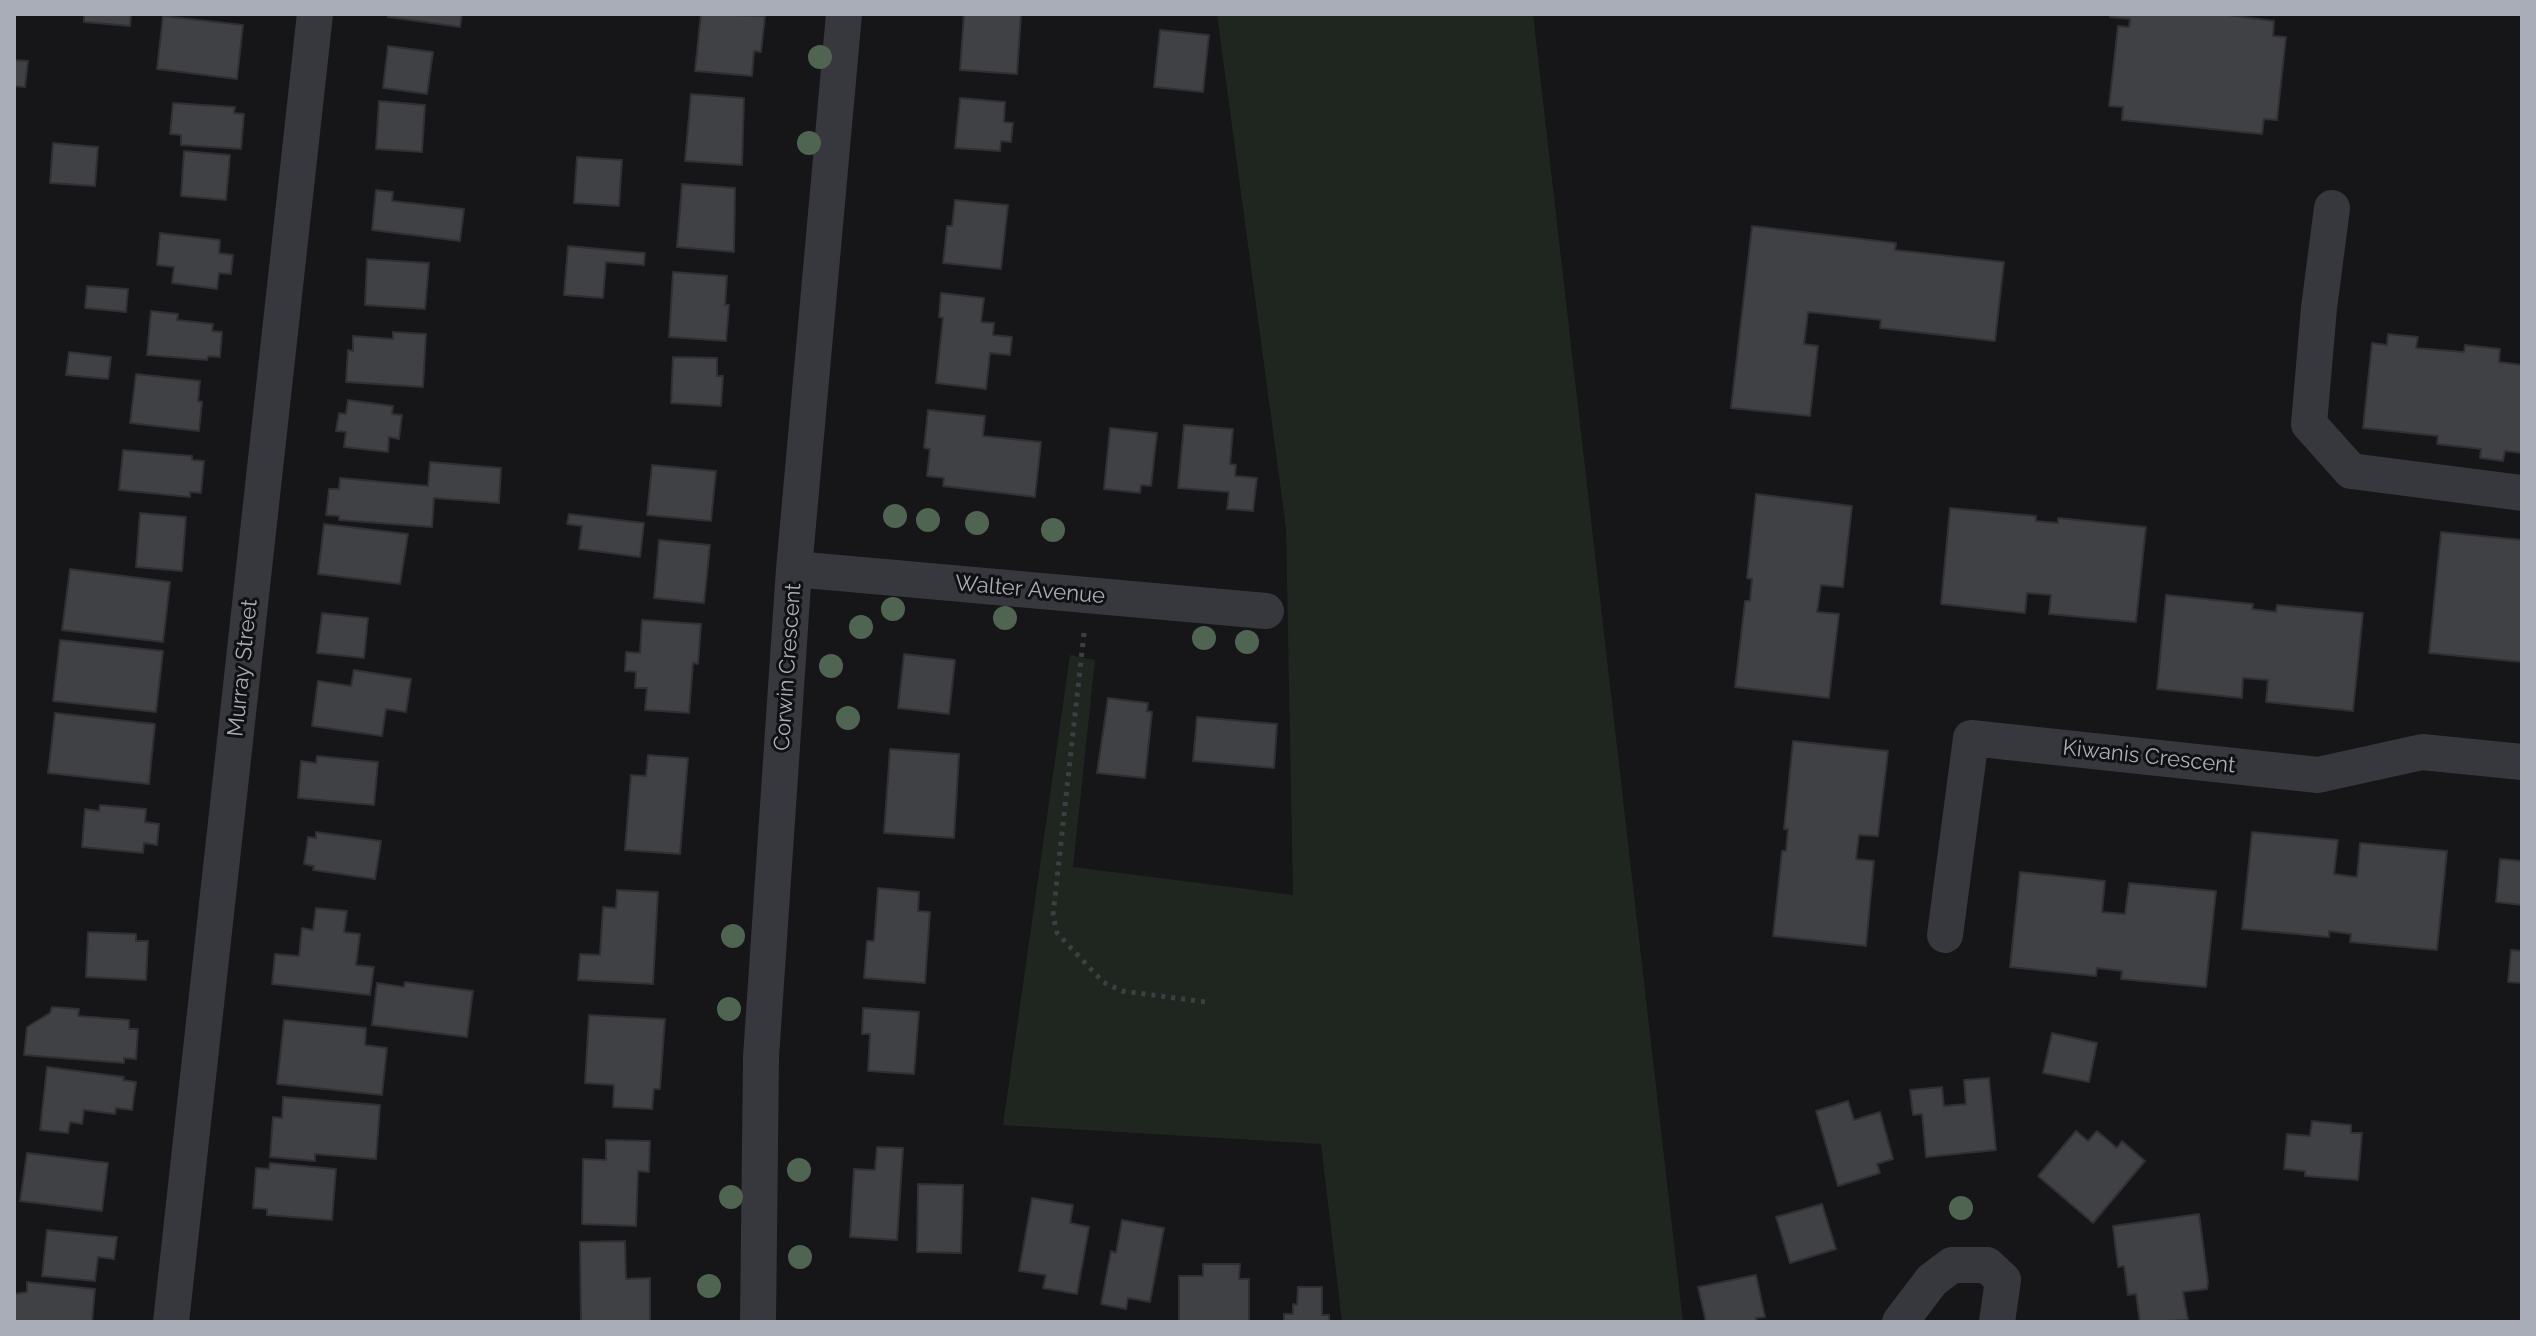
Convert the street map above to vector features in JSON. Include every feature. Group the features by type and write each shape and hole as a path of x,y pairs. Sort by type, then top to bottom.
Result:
{"street":[{"name":"Murray Street","path":"171,1322 315,14"},
{"name":"Corwin Crescent","path":"758,1322 761,1057 794,569 844,14"},
{"path":"2332,208 2309,424 2351,471 2522,493"},
{"name":"Walter Avenue","path":"794,569 1266,611"},
{"name":"Kiwanis Crescent","path":"1945,935 1971,738 2318,775 2422,752 2522,762"},
{"path":"1900,1322 1932,1280 1952,1265 1987,1265 2003,1280 1997,1322"}],"path":[{"path":"1085,595 1084,646 1053,915 1057,933 1103,982 1122,991 1206,1002"}],"shaded area":[{"path":"1217,14 1533,14 1683,1322 1342,1322 1321,1144 1003,1125 1070,655 1095,660 1073,867 1293,895 1286,528"}],"building":[{"path":"84,14 131,14 130,26 84,22"},
{"path":"388,14 462,14 460,27 388,17"},
{"path":"701,14 765,16 761,52 754,51 752,76 695,71"},
{"path":"964,14 1021,14 1017,74 960,70"},
{"path":"2111,14 2220,14 2274,21 2273,36 2286,37 2277,120 2264,119 2262,134 2122,120 2123,107 2109,106 2118,26 2129,27 2130,19 2110,17"},
{"path":"163,16 243,25 237,79 157,69"},
{"path":"1160,30 1209,35 1203,92 1154,87"},
{"path":"388,46 433,52 427,94 383,88"},
{"path":"14,60 28,61 25,87 14,86"},
{"path":"691,94 744,98 742,165 685,161"},
{"path":"960,98 1005,102 1004,122 1013,123 1011,142 1001,141 1000,151 955,148"},
{"path":"379,101 425,105 422,152 376,149"},
{"path":"173,103 235,107 234,113 244,114 241,149 181,145 181,135 170,134"},
{"path":"53,143 98,147 95,186 50,183"},
{"path":"184,151 230,155 226,200 181,196"},
{"path":"577,157 622,160 619,206 574,203"},
{"path":"682,184 735,188 734,252 677,247"},
{"path":"376,190 393,192 392,201 464,209 460,241 372,230"},
{"path":"955,200 1008,205 1001,269 943,263 947,226 952,226"},
{"path":"1752,226 1896,243 1895,250 2004,262 1995,341 1880,328 1881,320 1808,312 1804,344 1818,346 1810,416 1731,408"},
{"path":"160,233 220,240 219,253 233,255 231,274 219,273 217,289 172,283 174,267 157,265"},
{"path":"568,246 645,253 644,265 606,262 603,298 564,295"},
{"path":"367,259 429,263 425,309 365,305"},
{"path":"673,272 727,276 725,305 729,305 726,341 669,337"},
{"path":"87,286 128,289 126,312 85,308"},
{"path":"941,293 984,298 981,322 994,323 993,335 1012,337 1010,355 990,353 986,389 936,383 943,318 939,317"},
{"path":"151,311 178,314 177,320 213,324 212,331 222,332 220,357 208,356 207,360 147,355"},
{"path":"393,332 426,334 423,387 346,382 348,350 353,351 353,336 393,339"},
{"path":"2388,334 2418,337 2416,348 2464,352 2465,345 2500,349 2499,362 2522,365 2522,453 2505,451 2503,461 2480,458 2481,449 2437,444 2438,436 2363,428 2372,343 2387,345"},
{"path":"69,352 111,357 108,379 66,375"},
{"path":"673,357 717,358 717,376 723,376 721,406 671,403"},
{"path":"136,374 200,381 198,401 202,402 199,431 130,423"},
{"path":"348,400 393,406 392,414 402,415 399,439 389,437 388,452 344,447 346,432 336,431 339,413 346,414"},
{"path":"928,410 985,416 983,436 1041,442 1035,497 943,486 944,478 927,476 930,449 924,448"},
{"path":"1184,425 1233,429 1230,464 1236,465 1235,476 1257,478 1253,511 1227,509 1229,492 1178,488"},
{"path":"1110,428 1157,433 1151,486 1141,485 1140,493 1104,489"},
{"path":"123,450 192,456 192,460 204,461 201,493 190,492 190,497 119,490"},
{"path":"430,462 501,468 499,503 434,498 432,527 339,520 339,516 326,515 329,489 339,489 340,478 428,486"},
{"path":"652,465 716,471 711,521 647,515"},
{"path":"1756,494 1852,506 1843,587 1821,585 1817,612 1839,614 1829,698 1735,687 1745,601 1750,601 1752,579 1747,578"},
{"path":"1950,508 2036,516 2036,521 2058,523 2058,518 2146,527 2136,622 2049,614 2051,595 2027,593 2025,613 1941,604"},
{"path":"140,513 186,517 182,571 136,567"},
{"path":"569,514 644,523 640,557 579,549 582,526 567,524"},
{"path":"324,524 408,534 400,584 318,574"},
{"path":"2441,532 2522,540 2522,662 2429,653"},
{"path":"659,540 710,545 704,603 654,598"},
{"path":"70,569 170,582 163,642 62,630"},
{"path":"2166,595 2253,604 2252,609 2276,612 2277,605 2363,613 2353,711 2266,702 2268,680 2243,678 2242,698 2157,689"},
{"path":"322,613 368,618 364,658 317,653"},
{"path":"642,620 701,624 698,664 693,663 689,713 645,710 647,688 635,688 636,672 625,671 626,652 640,653"},
{"path":"60,640 163,651 156,712 53,701"},
{"path":"904,654 955,660 949,714 898,708"},
{"path":"354,670 411,679 406,712 386,709 382,736 312,726 318,681 351,686"},
{"path":"1108,698 1148,703 1147,711 1152,712 1145,778 1097,773"},
{"path":"55,713 155,724 149,784 48,773"},
{"path":"1197,717 1277,724 1274,768 1193,761"},
{"path":"1793,741 1888,751 1878,836 1859,835 1856,859 1874,861 1866,946 1773,936 1782,851 1786,851 1788,829 1784,829"},
{"path":"890,749 959,754 954,838 884,833"},
{"path":"648,755 688,758 680,854 625,850 631,775 646,776"},
{"path":"317,756 378,762 374,805 298,798 301,761 316,763"},
{"path":"100,805 146,809 145,822 159,824 157,845 144,843 143,853 82,847 85,809 99,811"},
{"path":"316,832 381,841 375,879 313,870 314,866 304,864 308,837 316,838"},
{"path":"2252,832 2338,840 2334,874 2357,877 2360,843 2447,851 2437,950 2350,942 2351,934 2329,931 2329,937 2242,929"},
{"path":"2500,859 2522,861 2522,905 2496,902"},
{"path":"2020,872 2105,881 2102,912 2125,914 2129,883 2216,891 2206,987 2121,979 2122,971 2097,968 2096,976 2010,967"},
{"path":"878,888 919,892 918,911 930,912 925,983 864,978 867,941 874,941"},
{"path":"617,890 658,892 653,984 578,980 580,954 600,955 603,907 616,908"},
{"path":"316,908 347,911 344,932 360,934 356,965 374,967 370,995 272,984 275,954 299,956 302,928 313,930"},
{"path":"88,932 136,934 136,941 148,941 146,980 86,977"},
{"path":"2511,950 2522,951 2522,983 2508,982"},
{"path":"405,982 473,991 467,1037 372,1025 377,983 404,987"},
{"path":"52,1007 79,1009 78,1016 129,1020 129,1029 138,1029 136,1059 124,1058 124,1063 24,1055 27,1027 50,1013"},
{"path":"863,1008 919,1012 914,1074 868,1071 870,1034 862,1034"},
{"path":"589,1015 665,1019 660,1089 654,1089 652,1109 613,1107 614,1085 585,1083"},
{"path":"284,1020 366,1028 365,1045 387,1048 382,1095 277,1084"},
{"path":"2052,1033 2097,1043 2089,1082 2043,1073"},
{"path":"47,1067 124,1077 123,1080 136,1082 132,1110 116,1108 115,1114 84,1110 82,1124 70,1122 68,1133 40,1130"},
{"path":"1989,1078 1996,1150 1926,1157 1922,1114 1913,1115 1910,1090 1942,1087 1944,1106 1966,1104 1964,1080"},
{"path":"283,1097 380,1105 376,1159 315,1154 315,1161 270,1157 273,1117 282,1118"},
{"path":"1848,1101 1854,1120 1880,1112 1893,1159 1877,1164 1880,1173 1838,1186 1816,1111"},
{"path":"2312,1121 2351,1125 2351,1133 2362,1133 2358,1180 2305,1176 2305,1171 2284,1169 2287,1134 2310,1136"},
{"path":"2076,1131 2088,1141 2097,1131 2117,1148 2122,1141 2145,1161 2093,1223 2038,1176"},
{"path":"606,1140 650,1141 649,1172 638,1171 636,1226 582,1224 583,1159 606,1160"},
{"path":"877,1147 903,1148 897,1240 850,1237 854,1169 875,1170"},
{"path":"27,1153 108,1163 102,1211 20,1201"},
{"path":"270,1163 336,1169 332,1220 267,1215 267,1209 253,1208 256,1168 269,1169"},
{"path":"918,1184 963,1185 961,1253 917,1252"},
{"path":"1032,1198 1073,1205 1070,1223 1089,1227 1077,1294 1043,1288 1046,1275 1019,1271"},
{"path":"1822,1204 1836,1249 1790,1263 1776,1217"},
{"path":"2199,1214 2207,1289 2183,1292 2188,1320 2140,1322 2136,1294 2128,1295 2124,1266 2118,1267 2113,1226"},
{"path":"1122,1220 1164,1228 1150,1302 1128,1298 1126,1309 1101,1304 1111,1251 1116,1253"},
{"path":"47,1230 117,1237 114,1259 98,1257 95,1281 42,1276"},
{"path":"625,1241 626,1279 650,1278 650,1322 581,1322 580,1242"},
{"path":"1203,1264 1240,1264 1239,1279 1249,1279 1249,1322 1179,1322 1179,1276 1203,1276"},
{"path":"1756,1275 1765,1317 1756,1318 1757,1322 1706,1322 1698,1287"},
{"path":"27,1282 95,1289 92,1322 14,1322 14,1294 27,1292"},
{"path":"1298,1287 1322,1287 1322,1315 1329,1315 1329,1322 1284,1322 1284,1314 1293,1314 1293,1304 1297,1305"}]}
